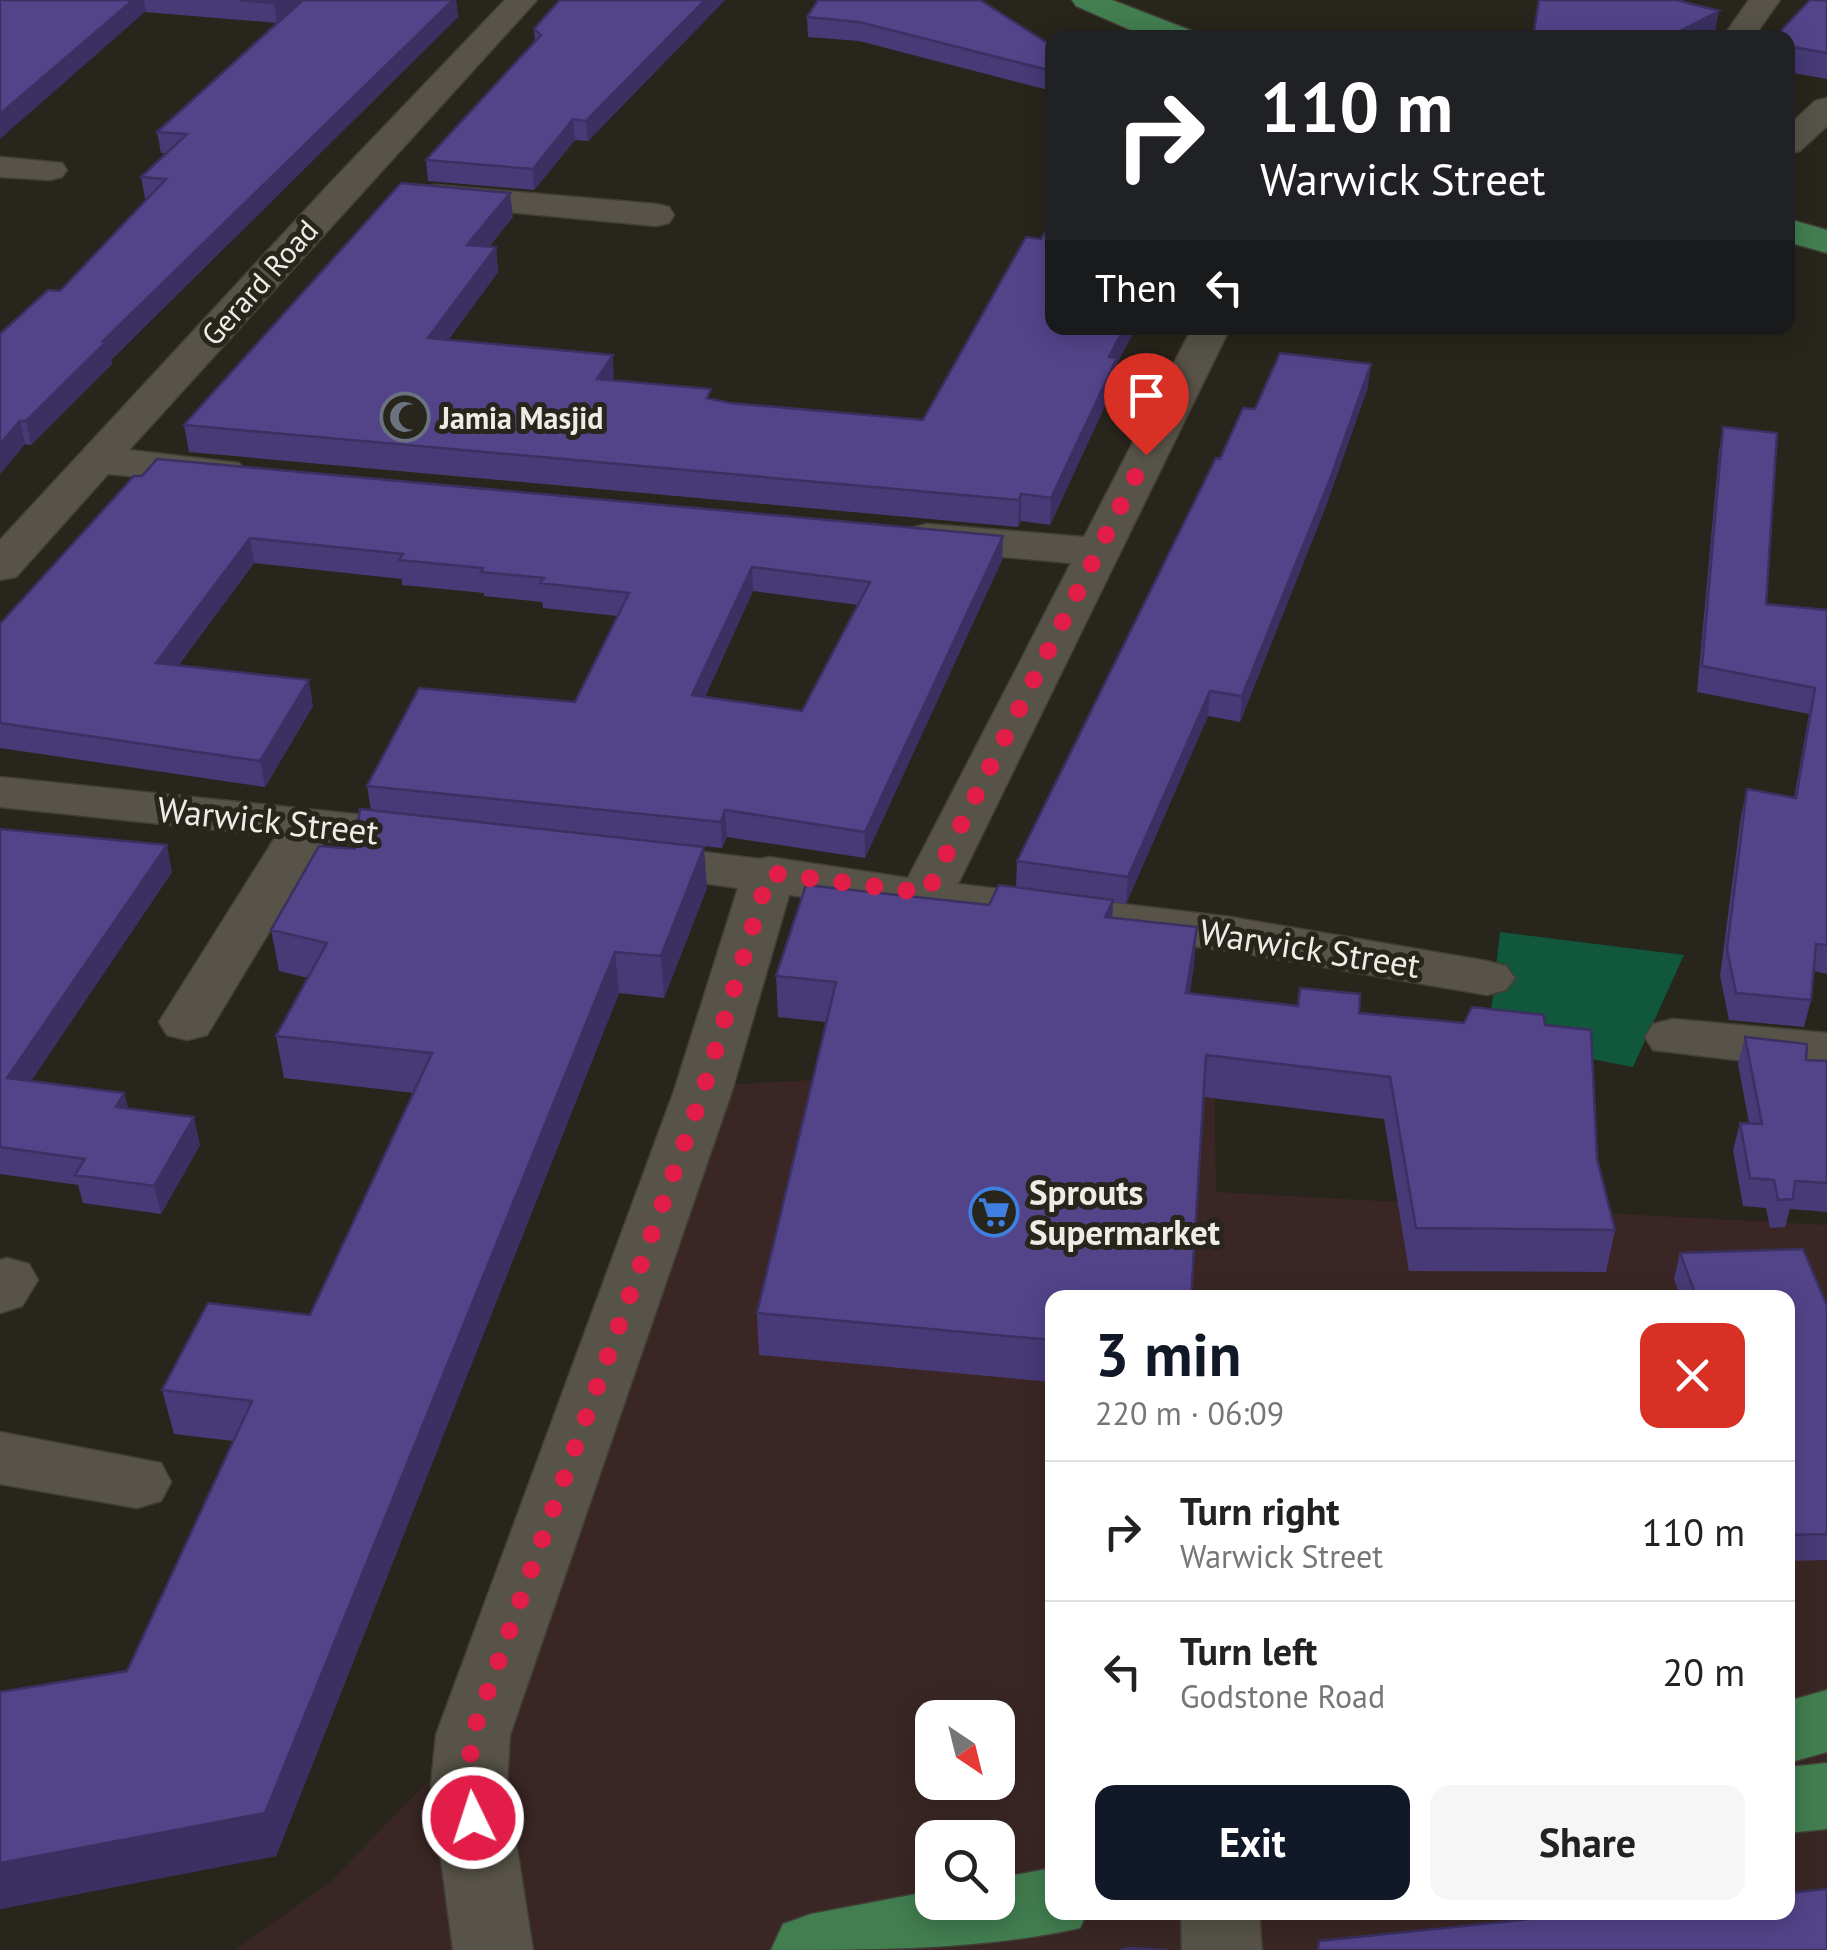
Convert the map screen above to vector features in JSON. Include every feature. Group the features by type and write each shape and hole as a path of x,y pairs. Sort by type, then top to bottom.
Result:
{"main road":[{"path":"1087,0 1158,30"},
{"path":"1795,227 1827,226"},
{"path":"1795,230 1827,242"},
{"path":"1795,1730 1827,1721"},
{"path":"1795,1799 1827,1796"},
{"path":"811,1950 1045,1904"}],"street":[{"path":"478,0 520,2"},
{"path":"1742,30 1765,0"},
{"name":"Gerard Road","path":"0,567 344,188 520,2"},
{"path":"1795,138 1827,108"},
{"path":"0,166 50,170"},
{"path":"344,188 656,215"},
{"path":"927,893 1207,335"},
{"path":"97,460 254,475"},
{"path":"883,532 1098,552"},
{"name":"Warwick Street","path":"0,792 481,843"},
{"path":"187,1022 308,824"},
{"name":"Warwick Street","path":"577,853 769,873 1230,934 1487,978"},
{"path":"493,1950 468,1785 472,1735 703,1091 769,873"},
{"path":"1673,1037 1827,1052"},
{"path":"0,1458 137,1482"},
{"path":"1220,1920 1222,1950"}],"shaded area":[{"path":"1214,1059 1216,1192 1827,1225 1827,1950 235,1950 330,1882 473,1735 702,1086"}],"green space":[{"path":"1500,932 1684,955 1633,1067 1488,1039"}],"building":[{"path":"0,0 133,0 0,114"},
{"path":"303,0 453,0 0,444 0,334 48,290 60,291 166,179 141,177 187,134 157,132"},
{"path":"560,0 705,0 586,121 573,119 533,169 426,160 541,35 534,29"},
{"path":"818,0 980,0 1045,42 1045,69 859,22 807,17"},
{"path":"1539,0 1676,0 1719,11 1682,30 1534,30"},
{"path":"1810,0 1827,0 1827,53 1795,47 1795,30 1782,30"},
{"path":"401,183 510,193 467,245 496,247 428,338 613,355 597,379 711,389 707,398 730,403 923,420 1026,237 1041,239 1045,232 1045,335 1120,335 1109,357 1117,358 1051,498 1021,494 1019,500 184,425"},
{"path":"1280,353 1371,364 1329,482 1242,696 1210,691 1128,877 1017,861 1216,458 1220,459 1243,408 1255,409"},
{"path":"1723,427 1777,433 1766,604 1827,610 1827,945 1816,944 1811,1000 1736,993 1727,949 1747,789 1796,798 1815,688 1702,666"},
{"path":"157,459 1003,536 865,832 725,810 721,822 367,786 419,688 575,702 629,593 540,583 544,578 481,572 483,568 399,560 403,554 250,538 156,663 309,680 260,761 0,723 0,624 134,476 142,476","holes":["752,567 870,582 802,711 692,695"]},
{"path":"360,809 704,847 661,956 615,952 265,1813 0,1863 0,1692 127,1671 252,1401 162,1390 208,1303 310,1315 432,1053 276,1036 327,943 271,930 319,846 355,849"},
{"path":"0,829 167,845 7,1078 124,1093 116,1107 194,1117 154,1186 75,1175 85,1159 0,1147"},
{"path":"806,885 989,905 999,885 1113,900 1105,917 1197,927 1186,993 1298,1006 1300,988 1360,994 1359,1013 1464,1023 1472,1007 1544,1015 1545,1025 1591,1030 1597,1159 1615,1230 1416,1228 1390,1077 1206,1055 1191,1290 1045,1290 1045,1339 757,1313 836,982 776,976"},
{"path":"1745,1037 1807,1044 1806,1060 1827,1061 1827,1183 1795,1181 1793,1199 1778,1200 1774,1180 1750,1178 1740,1123 1762,1124"},
{"path":"1803,1249 1827,1306 1827,1534 1795,1535 1795,1290 1694,1290 1680,1253"},
{"path":"1827,1889 1827,1950 1318,1950 1319,1941 1520,1920 1795,1920 1795,1892"}],"place":[{"name":"Jamia Masjid","path":"405,417"},
{"name":"Sprouts Supermarket","path":"994,1212"}],"route":[{"path":"473,1818 468,1785 472,1735 703,1091 769,873 927,893 1146,455"}]}
